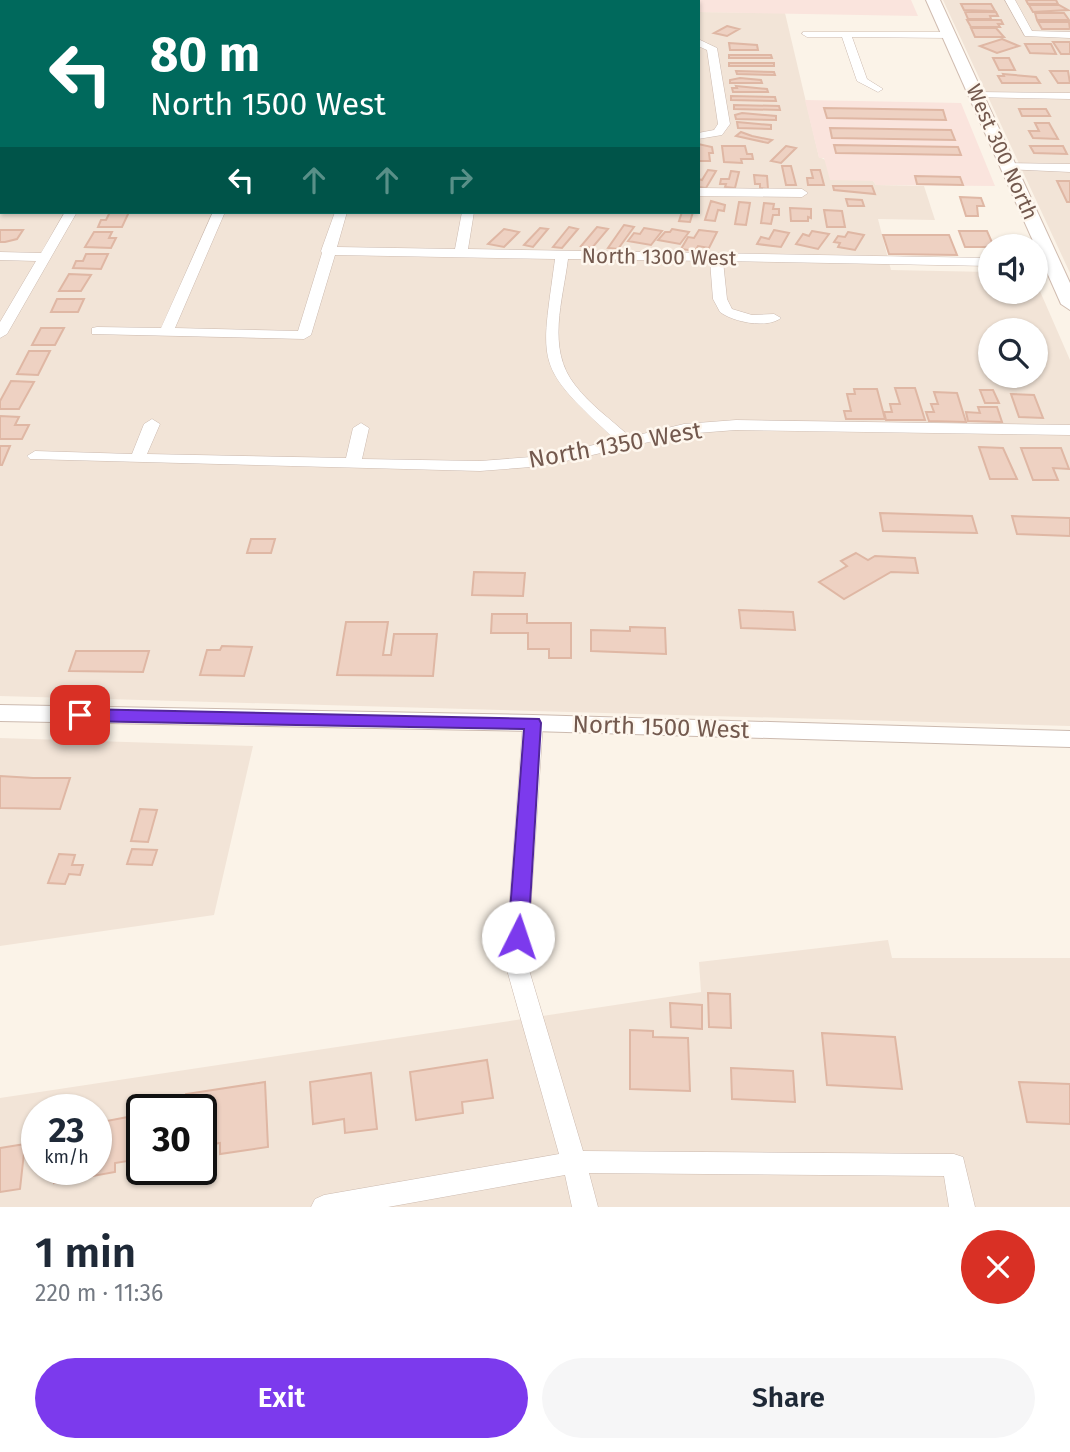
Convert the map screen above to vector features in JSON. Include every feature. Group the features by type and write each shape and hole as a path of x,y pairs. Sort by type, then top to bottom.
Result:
{"main road":[{"name":"West 300 North","path":"933,0 1008,167 1033,234"},
{"name":"West 300 North","path":"1048,269 1070,303"}],"street":[{"path":"1010,0 1028,34 1070,34"},
{"path":"807,34 949,35"},
{"path":"846,35 862,81 878,89"},
{"path":"700,136 718,133 724,124 712,48 701,43"},
{"path":"976,95 1070,96"},
{"path":"1008,167 1070,168"},
{"path":"700,192 802,193"},
{"path":"0,334 70,214"},
{"path":"166,333 218,214"},
{"path":"97,331 304,335 340,214"},
{"path":"461,254 468,214"},
{"name":"North 1300 West","path":"327,251 978,262"},
{"path":"562,255 552,350 557,368 568,386 626,441"},
{"path":"0,256 45,257"},
{"path":"716,257 720,299 727,312 751,319 774,318"},
{"path":"138,458 152,424"},
{"name":"North 1350 West","path":"35,456 480,466 544,461 684,429 736,425 1070,430"},
{"path":"353,463 361,428"},
{"name":"North 1500 West","path":"0,713 533,723 1070,739"},
{"path":"533,723 516,963 585,1207"},
{"path":"324,1207 574,1162 954,1165 962,1207"}],"shaded area":[{"path":"700,0 911,0 918,16 700,12"},
{"path":"943,0 1070,0 1070,273"},
{"path":"700,12 785,13 819,157 873,181 876,185 924,186 935,220 878,219 891,270 978,272 978,304 1046,304 1070,360 1070,726 0,696 0,214 700,214"},
{"path":"805,100 961,103 995,186 876,185 873,181 830,180 824,158 819,158"},
{"path":"0,738 253,746 214,915 0,946"},
{"path":"888,940 892,958 1070,958 1070,1207 0,1207 0,1098 21,1095 21,1185 112,1185 112,1094 26,1094 701,992 699,962"}],"building":[{"path":"1026,0 1056,0 1058,4 1028,4"},
{"path":"961,4 991,4 995,11 964,10"},
{"path":"1029,5 1059,5 1068,10 1033,12"},
{"path":"965,12 996,12 998,16 990,16 991,19 968,19"},
{"path":"1035,13 1064,13 1069,20 1037,20"},
{"path":"967,20 1001,20 1003,24 998,24 1000,27 971,27"},
{"path":"1038,22 1069,22 1070,29 1042,29"},
{"path":"727,26 739,29 727,36 714,33"},
{"path":"971,28 996,28 1004,37 975,37"},
{"path":"1002,39 1019,46 997,53 980,46"},
{"path":"1053,42 1070,42 1070,54 1061,54"},
{"path":"729,43 757,45 758,50 730,50"},
{"path":"1025,44 1051,44 1056,54 1030,53"},
{"path":"729,55 771,55 772,58 729,58"},
{"path":"993,58 1009,58 1015,70 999,70"},
{"path":"729,63 774,63 774,66 729,66"},
{"path":"736,71 774,72 775,75 737,74"},
{"path":"1050,71 1068,71 1070,83 1058,83"},
{"path":"1003,74 1036,77 1040,83 1002,83 998,76 1004,76"},
{"path":"730,80 761,80 762,83 730,83"},
{"path":"736,86 767,89 768,92 733,92 732,88 737,88"},
{"path":"731,96 775,97 776,101 731,100"},
{"path":"734,105 779,106 780,110 734,109"},
{"path":"824,108 943,110 946,120 827,118"},
{"path":"1019,109 1046,109 1050,116 1022,116"},
{"path":"742,113 776,116 776,120 736,119 735,115"},
{"path":"737,122 771,125 771,129 738,128"},
{"path":"1035,123 1049,123 1058,139 1033,138 1029,131 1039,131"},
{"path":"830,128 951,130 955,140 832,138"},
{"path":"741,132 772,140 768,143 736,136"},
{"path":"700,144 712,147 713,153 709,153 710,161 700,161"},
{"path":"834,145 958,147 961,155 836,153"},
{"path":"722,146 745,146 747,154 752,154 753,159 741,159 742,163 724,162"},
{"path":"786,146 796,148 781,163 771,161"},
{"path":"1030,146 1063,146 1067,154 1034,153"},
{"path":"782,166 791,166 796,185 786,185"},
{"path":"708,170 716,171 706,188 700,187"},
{"path":"811,170 820,170 824,185 808,185 807,178 813,178"},
{"path":"731,171 739,172 735,188 720,184 721,179 729,179"},
{"path":"754,175 767,176 768,189 755,184"},
{"path":"915,176 960,177 963,185 917,184"},
{"path":"1057,181 1070,181 1070,202 1067,202"},
{"path":"833,186 872,186 875,194 834,190"},
{"path":"960,197 981,198 984,206 977,206 978,216 966,216"},
{"path":"846,199 862,200 864,206 848,206"},
{"path":"711,201 725,205 724,211 718,210 715,221 705,220"},
{"path":"739,202 750,203 746,225 735,224"},
{"path":"764,203 774,204 773,209 779,209 779,215 773,215 771,224 761,223"},
{"path":"790,208 811,209 811,218 808,217 808,221 791,221"},
{"path":"824,210 842,211 845,227 827,227"},
{"path":"109,214 128,214 122,227 98,227 101,220 106,220"},
{"path":"681,214 692,214 690,222 679,221"},
{"path":"624,225 634,227 618,249 608,248"},
{"path":"569,227 578,229 562,248 553,247"},
{"path":"597,227 608,229 592,248 581,246"},
{"path":"540,228 548,229 533,247 524,245"},
{"path":"644,228 662,231 651,245 628,241 634,233 640,234"},
{"path":"504,229 519,232 504,247 488,244"},
{"path":"672,229 689,232 680,244 658,240 665,232"},
{"path":"0,230 23,230 17,239 0,242"},
{"path":"699,230 717,232 709,248 698,246 695,251 681,249 688,237 694,238"},
{"path":"774,230 789,233 781,247 757,244 761,237 769,239"},
{"path":"812,231 829,234 818,249 796,244 803,234 809,236"},
{"path":"959,231 987,231 988,234 978,234 978,247 965,247"},
{"path":"94,232 112,232 109,238 116,238 111,248 85,247"},
{"path":"848,232 864,235 855,250 838,247 840,243 834,242 838,236 845,237"},
{"path":"883,235 949,235 957,255 889,254"},
{"path":"86,254 108,254 101,269 73,268 76,261 83,261"},
{"path":"69,274 91,275 81,291 59,291"},
{"path":"57,299 84,299 78,312 51,312"},
{"path":"41,328 64,328 55,345 32,345"},
{"path":"29,351 50,351 38,375 17,374"},
{"path":"11,381 34,382 19,409 0,409 0,401"},
{"path":"895,388 915,388 925,420 886,420 884,412 892,412 890,404 900,404"},
{"path":"854,389 877,389 885,419 846,419 844,411 851,411 847,394 855,394"},
{"path":"980,390 993,390 999,403 985,403"},
{"path":"934,392 957,393 966,422 929,421 926,412 934,412 931,404 938,404"},
{"path":"1011,394 1034,395 1043,418 1019,417"},
{"path":"978,407 997,407 1002,422 968,421 966,412 980,413"},
{"path":"0,416 19,417 15,425 29,425 22,439 0,439"},
{"path":"0,446 10,446 2,465 0,465"},
{"path":"979,447 1003,448 1017,479 990,479"},
{"path":"1021,448 1061,448 1069,469 1053,468 1058,480 1033,480"},
{"path":"880,513 972,516 977,533 883,531"},
{"path":"1012,516 1070,518 1070,536 1017,534"},
{"path":"251,539 275,539 271,553 247,553"},
{"path":"856,553 868,560 875,556 915,558 918,573 891,572 844,599 819,582 847,566 841,561"},
{"path":"474,572 525,573 523,596 472,595"},
{"path":"739,610 793,612 795,630 741,628"},
{"path":"492,614 527,614 527,623 571,623 571,658 549,658 549,649 528,649 528,633 491,633"},
{"path":"346,622 388,622 383,655 391,655 394,634 437,634 433,676 337,675"},
{"path":"630,627 665,628 666,654 591,651 591,630 630,631"},
{"path":"222,646 252,647 244,676 200,675 207,650 220,650"},
{"path":"76,651 149,651 143,672 69,671"},
{"path":"0,776 70,778 60,809 0,808"},
{"path":"140,809 157,810 148,842 131,841"},
{"path":"132,849 157,850 152,865 127,864"},
{"path":"59,854 75,855 72,865 83,865 80,875 69,874 65,884 48,883"},
{"path":"708,993 730,994 731,1028 709,1027"},
{"path":"670,1003 702,1005 702,1029 671,1027"},
{"path":"630,1030 653,1031 653,1037 688,1038 690,1091 630,1089"},
{"path":"822,1033 895,1037 902,1089 827,1085"},
{"path":"487,1060 493,1098 462,1102 463,1113 416,1120 410,1072"},
{"path":"731,1068 793,1071 795,1102 732,1099"},
{"path":"371,1073 377,1129 345,1133 344,1119 313,1124 310,1082"},
{"path":"265,1082 268,1147 220,1154 220,1143 217,1143 217,1094 186,1094"},
{"path":"1019,1082 1070,1084 1070,1124 1027,1122"},
{"path":"126,1117 126,1161 115,1163 115,1172 112,1173 112,1120"},
{"path":"21,1145 20,1189 0,1192 0,1148"}],"route":[{"path":"80,715 533,723 518,937"}]}
